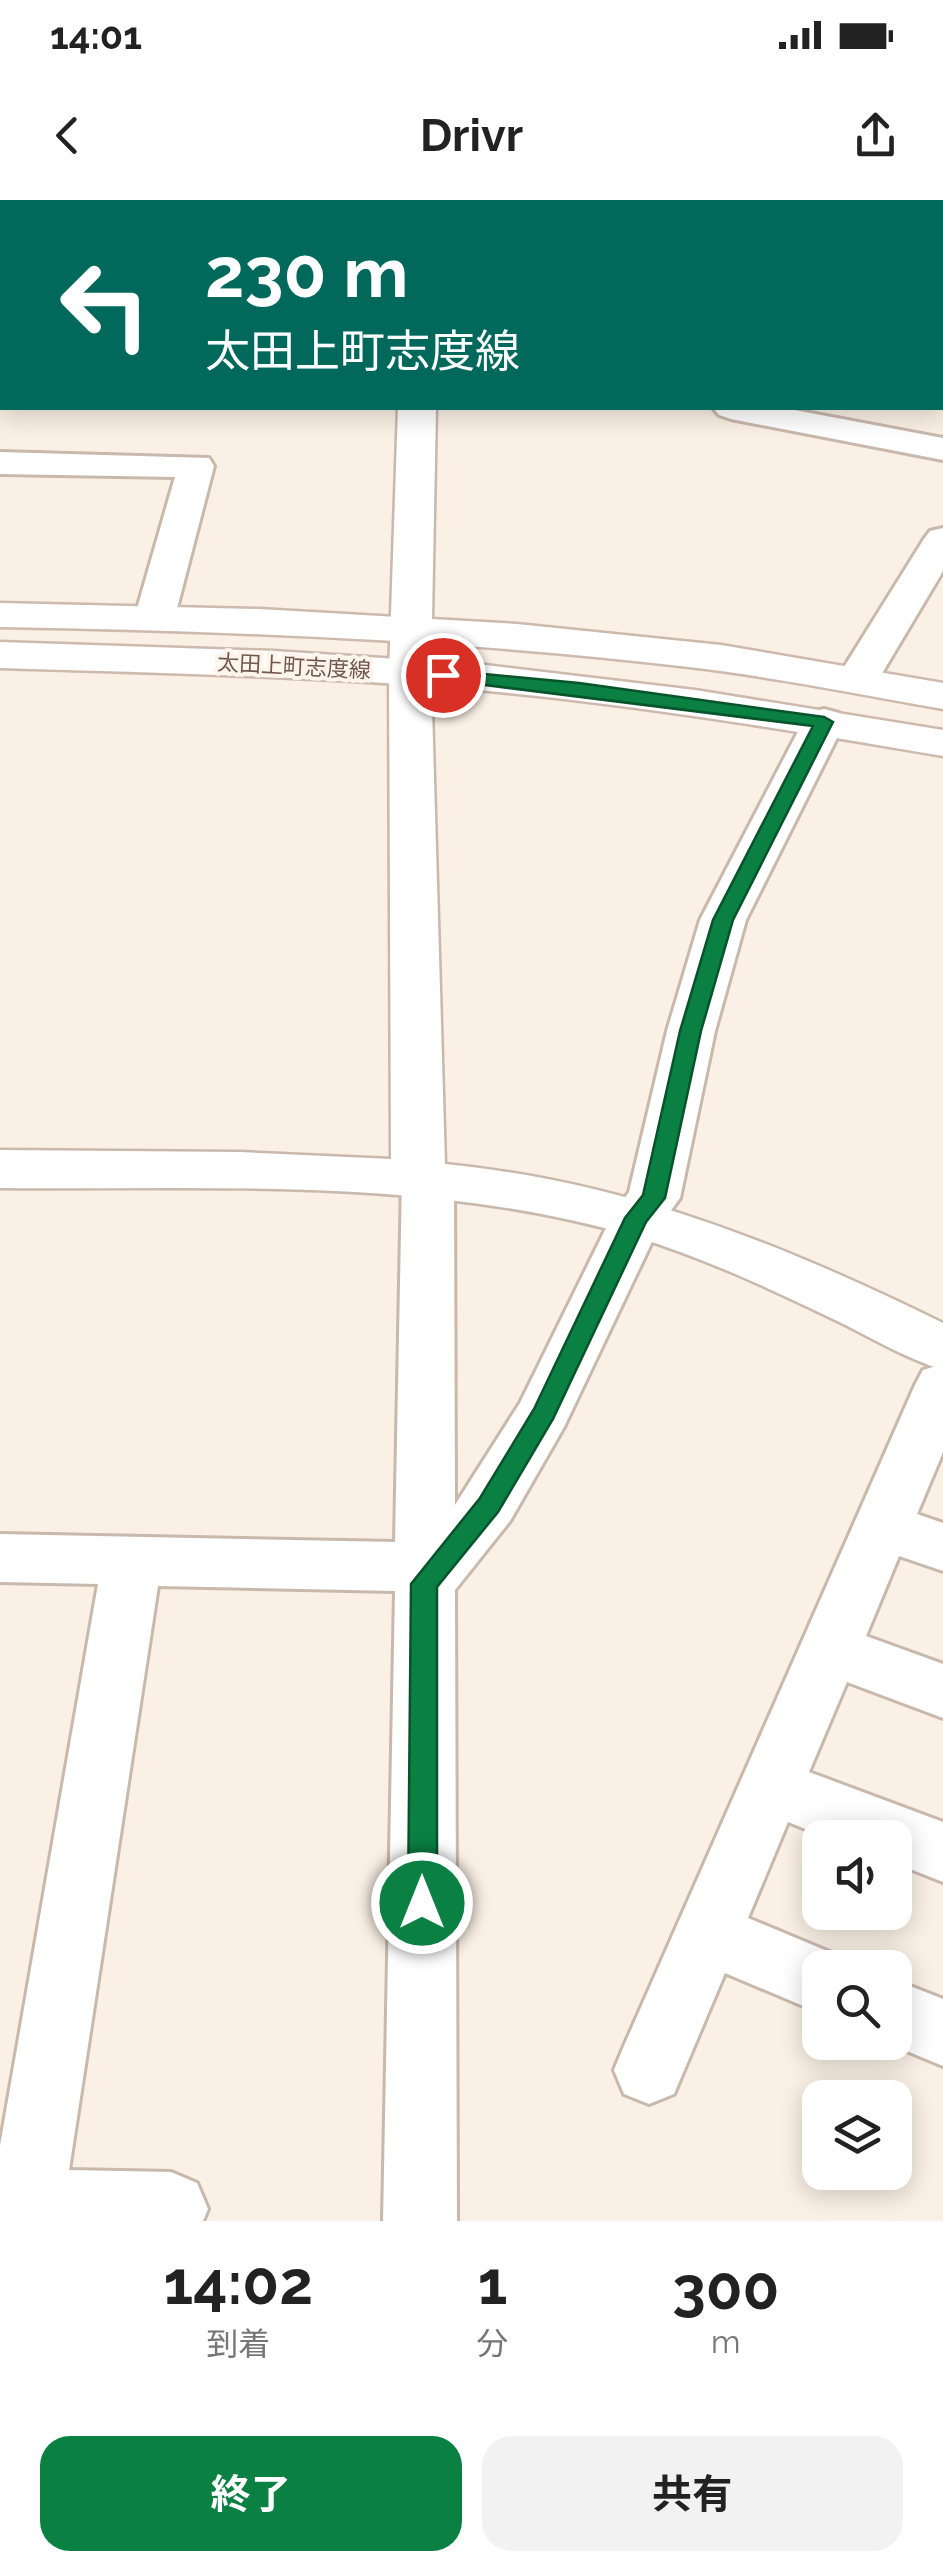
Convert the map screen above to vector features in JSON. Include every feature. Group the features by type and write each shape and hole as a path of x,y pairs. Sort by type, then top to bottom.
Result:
{"street":[{"path":"417,410 411,651 423,1178 425,1576 420,2221"},
{"path":"742,410 943,448"},
{"path":"0,462 196,466 155,616"},
{"path":"856,680 943,539"},
{"name":"太田上町志度線","path":"0,615 155,616 411,651 561,686 824,722 943,743"},
{"name":"太田上町志度線","path":"0,655 411,651 693,654 943,696"},
{"path":"425,1576 489,1505 544,1412 637,1218 654,1198 691,1031 723,920 824,722"},
{"path":"0,1169 423,1178 637,1218 837,1296 943,1348"},
{"path":"649,2070 943,1385"},
{"path":"882,1526 943,1547"},
{"path":"0,1558 425,1576"},
{"path":"132,1562 17,2211 171,2209"},
{"path":"830,1649 943,1691"},
{"path":"770,1786 943,1852"},
{"path":"708,1933 802,1973"},
{"path":"912,2019 943,2033"}],"route":[{"path":"422,1903 424,1584 489,1505 544,1412 637,1218 654,1198 691,1031 723,920 801,774 824,722 579,688 443,675"}]}
